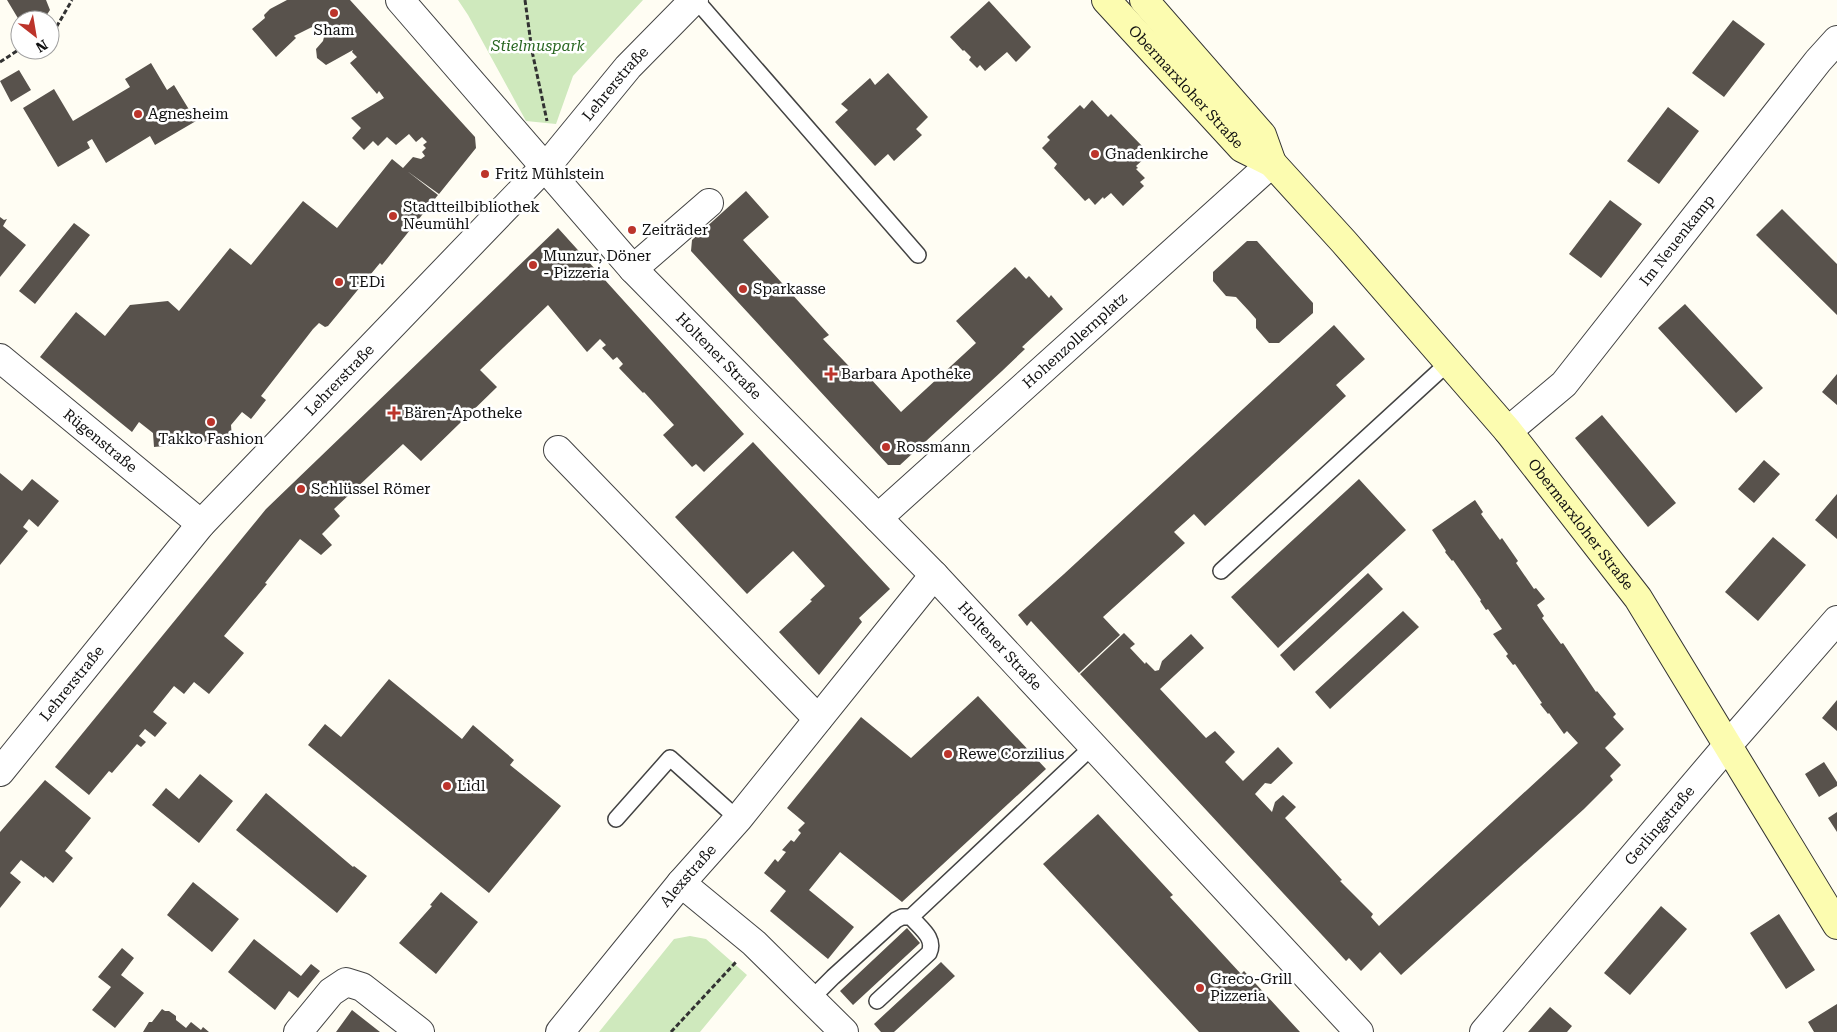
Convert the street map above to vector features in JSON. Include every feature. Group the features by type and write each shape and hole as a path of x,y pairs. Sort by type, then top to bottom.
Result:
{"street":[{"name":"Holtener Straße","path":"400,0 550,161 633,269 934,575 1359,1032"},
{"name":"Lehrerstraße","path":"0,772 201,524 550,161 628,67 695,0"},
{"name":"Obermarxloher Straße","path":"1106,0 1242,148 1272,163 1344,242 1508,431 1638,598 1837,925"},
{"name":"Obermarxloher Straße","path":"1144,0 1262,134 1272,163"},
{"name":"Im Neuenkamp","path":"1508,431 1564,384 1818,61 1837,40"},
{"name":"Hohenzollernplatz","path":"878,518 1272,163"},
{"path":"633,269 709,203"},
{"name":"Rügenstraße","path":"0,358 201,524"},
{"path":"558,450 818,719"},
{"name":"Alexstraße","path":"560,1032 681,883 738,819 934,575"},
{"name":"Gerlingstraße","path":"1484,1032 1837,620"},
{"path":"681,883 754,943 844,1032"},
{"path":"298,1032 331,992 346,982 362,987 420,1032"}],"lane":[{"path":"695,0 918,255"},
{"path":"1221,571 1448,363"},
{"path":"811,999 832,976 896,920 902,917 911,917 1093,746"},
{"path":"616,819 670,758 738,819"},
{"path":"877,1001 929,953 932,948 930,937 911,917"}],"path":[{"path":"60,21 72,0"},
{"path":"525,0 550,161"},
{"path":"671,1032 754,943"}],"green space":[{"name":"Stielmuspark","path":"458,0 643,0 573,76 556,124 526,121"},
{"path":"690,936 706,939 747,975 700,1032 599,1032 674,939"}],"building":[{"path":"7,0 46,0 50,10 13,10"},
{"path":"287,0 350,0 475,137 476,148 439,194 407,171 438,195 382,265 380,263 328,326 325,327 319,323 313,329 261,396 266,400 251,419 242,412 231,425 232,439 154,447 153,433 139,422 132,432 40,357 76,312 105,336 130,305 168,301 179,311 230,248 251,265 303,201 337,228 392,159 403,168 413,157 421,159 425,156 422,152 426,148 423,145 427,142 422,137 416,142 409,134 396,145 387,137 378,146 373,141 364,150 352,138 361,128 351,118 384,98 379,91 377,94 350,63 357,57 352,52 353,50 326,65 317,58 316,49 324,37 317,35 316,25 294,36 296,38 276,57 252,29 265,18 264,15 270,9"},
{"path":"989,1 1031,47 1016,62 1007,52 985,71 980,65 977,68 969,60 971,57 950,37"},
{"path":"1733,20 1765,44 1724,97 1692,73"},
{"name":"Agnesheim","path":"151,63 167,90 174,85 196,121 155,145 150,136 106,163 92,139 87,142 90,148 58,167 23,108 54,89 73,121 130,87 125,79"},
{"path":"19,70 31,90 11,102 0,81"},
{"path":"888,73 928,117 916,129 922,135 894,161 888,154 875,166 835,122 848,110 841,104 870,78 875,85"},
{"name":"Gnadenkirche","path":"1092,100 1108,117 1111,114 1143,147 1139,151 1146,157 1136,166 1138,168 1136,169 1145,178 1140,182 1144,186 1123,206 1111,193 1104,199 1103,197 1095,205 1089,198 1085,201 1054,168 1057,164 1042,148 1050,140 1047,137 1080,105 1084,109"},
{"path":"1668,107 1699,131 1659,184 1627,161"},
{"path":"746,191 769,217 743,240 829,335 823,339 864,382 869,377 901,412 976,343 956,321 1015,267 1026,279 1029,276 1049,298 1051,295 1063,309 1022,347 1025,349 900,465 888,465 691,251 692,240"},
{"path":"1610,200 1642,224 1601,278 1569,254"},
{"path":"1782,209 1837,264 1837,315 1756,235"},
{"path":"0,217 4,220 7,219 3,226 26,245 0,277"},
{"path":"74,223 90,235 35,304 19,291"},
{"path":"558,228 744,434 704,472 696,464 692,467 663,435 674,425 619,368 623,364 617,357 613,360 602,348 606,345 600,339 587,352 548,305 480,370 497,387 421,461 403,444 334,509 340,516 322,534 332,545 321,555 300,539 265,583 267,584 224,636 244,653 209,694 194,682 184,694 174,686 153,712 167,723 155,737 145,729 139,736 146,742 141,747 137,744 112,773 109,771 89,795 55,767 266,509"},
{"path":"1247,241 1257,241 1313,303 1313,313 1279,343 1269,343 1256,328 1256,319 1249,311 1236,297 1226,296 1213,281 1213,272"},
{"path":"1685,304 1763,388 1736,413 1658,328"},
{"path":"1334,325 1365,359 1336,385 1346,396 1205,526 1194,514 1174,532 1185,543 1103,617 1120,635 1079,673 1031,621 1027,626 1018,615"},
{"path":"1837,374 1837,405 1822,392"},
{"path":"1602,415 1676,503 1648,527 1575,438"},
{"path":"753,442 890,589 859,618 862,622 819,675 779,632 825,586 793,551 747,594 675,517"},
{"path":"1764,460 1780,474 1754,503 1738,489"},
{"path":"0,473 22,491 32,479 59,501 38,527 29,519 23,527 28,531 0,565"},
{"path":"1359,479 1406,530 1278,648 1231,597"},
{"path":"1837,494 1837,539 1815,520"},
{"path":"1475,500 1483,512 1481,514 1500,540 1502,538 1534,589 1536,588 1545,599 1537,605 1544,616 1542,618 1561,644 1563,643 1596,692 1616,714 1613,717 1624,729 1605,748 1621,765 1610,776 1613,780 1584,809 1401,975 1380,952 1361,971 1349,958 1346,961 1080,674 1124,633 1135,644 1130,648 1145,664 1146,662 1155,671 1159,670 1162,661 1191,634 1204,648 1160,689 1206,738 1215,731 1235,752 1225,762 1243,781 1278,747 1293,763 1271,784 1265,783 1255,794 1272,812 1275,802 1283,795 1296,807 1285,818 1342,880 1340,881 1373,914 1371,917 1379,926 1578,743 1567,731 1564,734 1540,704 1542,703 1515,664 1513,665 1506,656 1508,654 1493,634 1502,629 1488,609 1486,610 1453,560 1445,552 1432,530"},
{"path":"1773,537 1806,565 1758,621 1725,592"},
{"path":"1368,573 1383,589 1294,671 1280,655"},
{"path":"1403,611 1419,627 1330,709 1315,692"},
{"name":"Lidl","path":"389,679 462,739 473,725 514,760 510,765 561,806 489,893 308,745 325,724 341,737"},
{"path":"978,696 1046,769 902,902 840,852 809,890 854,927 828,959 770,911 786,891 764,873 775,859 778,862 786,852 782,850 791,840 794,842 801,833 798,830 805,823 787,808 861,717 911,758"},
{"path":"1837,700 1837,731 1822,718"},
{"path":"1824,762 1837,782 1837,786 1819,797 1805,774"},
{"path":"200,774 233,801 199,843 152,805 166,788 179,799"},
{"path":"45,780 91,818 65,851 73,858 53,883 21,860 10,873 21,882 0,908 0,832"},
{"path":"266,793 353,867 367,876 337,913 236,830"},
{"path":"1837,812 1837,832 1828,818"},
{"path":"1098,814 1173,895 1170,897 1241,974 1244,971 1300,1032 1199,1032 1043,864"},
{"path":"193,882 239,919 212,952 167,915"},
{"path":"441,892 478,922 436,974 399,943 432,906 430,905"},
{"path":"1661,906 1687,929 1630,995 1604,973"},
{"path":"1779,914 1815,970 1786,989 1750,933"},
{"path":"907,928 920,943 853,1005 840,991"},
{"path":"254,939 301,976 311,964 320,971 298,998 289,991 275,1010 228,972"},
{"path":"122,948 134,958 121,975 144,993 115,1028 92,1010 111,987 98,977"},
{"path":"941,962 955,976 894,1032 881,1032 874,1024"},
{"path":"1837,1004 1837,1032 1814,1032 1808,1022"},
{"path":"1550,1007 1572,1026 1567,1032 1528,1032"},
{"path":"162,1009 176,1016 176,1020 186,1028 191,1022 201,1030 203,1027 209,1032 143,1032 149,1022 152,1022"},
{"path":"352,1010 380,1032 336,1032"}],"place":[{"name":"Sham","path":"334,13"},
{"name":"Agnesheim","path":"138,114"},
{"name":"Gnadenkirche","path":"1095,154"},
{"name":"Fritz Mühlstein","path":"485,174"},
{"name":"Stadtteilbibliothek Neumühl","path":"393,216"},
{"name":"Zeiträder","path":"632,230"},
{"name":"Munzur, Döner - Pizzeria","path":"533,265"},
{"name":"TEDi","path":"339,282"},
{"name":"Sparkasse","path":"743,289"},
{"name":"Barbara Apotheke","path":"831,374"},
{"name":"Bären-Apotheke","path":"394,413"},
{"name":"Takko Fashion","path":"211,422"},
{"name":"Rossmann","path":"886,447"},
{"name":"Schlüssel Römer","path":"301,489"},
{"name":"Rewe Corzilius","path":"948,754"},
{"name":"Lidl","path":"447,786"},
{"name":"Greco-Grill Pizzeria","path":"1200,988"}]}
